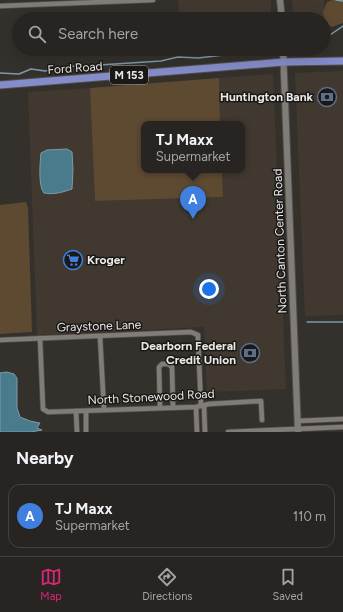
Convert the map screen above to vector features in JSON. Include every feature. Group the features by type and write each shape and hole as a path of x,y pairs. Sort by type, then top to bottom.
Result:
{"main road":[{"path":"280,0 281,12"},
{"name":"North Canton Center Road","path":"284,56 298,431"},
{"name":"Ford Road","path":"0,85 284,62 343,61"}],"street":[{"path":"0,6 153,0"},
{"name":"Graystone Lane","path":"0,340 191,332 198,335 200,406"},
{"path":"100,336 104,410"},
{"name":"North Stonewood Road","path":"40,338 43,409 48,412 174,408 261,401 262,420"},
{"path":"160,408 159,367 162,364 168,364 172,367 174,408"},
{"path":"197,432 200,406"},
{"path":"200,406 205,432"},
{"path":"76,411 77,432"},
{"path":"86,411 86,432"},
{"path":"297,421 343,419"},
{"path":"319,420 320,429"},
{"path":"228,432 298,431 343,427"}],"shaded area":[{"path":"178,0 271,0 271,12 179,12"},
{"path":"292,0 324,0 324,12 293,12"},
{"path":"332,0 343,0 343,23 331,26 331,12 323,12 327,2"},
{"path":"343,71 343,315 305,316 295,73"},
{"path":"273,74 286,389 207,392 204,327 37,335 28,92 90,88 95,201 223,197 222,173 245,173 245,121 220,121 219,78"},
{"path":"219,78 220,121 141,121 141,173 222,173 223,197 95,201 90,88"},
{"path":"26,202 28,208 32,332 0,334 0,205"}],"water":[{"path":"67,149 72,152 72,189 48,194 44,193 40,180 41,153 47,150"},
{"path":"7,372 14,374 17,378 17,408 20,417 40,423 37,428 42,430 31,432 0,432 0,373"}],"waterway":[{"path":"336,0 343,1"},
{"path":"331,34 343,26"},
{"path":"84,66 161,61 178,57 198,58 215,56"},
{"path":"0,73 19,74 31,69 45,71 74,66"},
{"path":"307,322 343,322"}],"place":[{"name":"Huntington Bank","path":"327,97"},
{"name":"TJ Maxx","path":"193,219"},
{"name":"Kroger","path":"73,260"},
{"name":"Dearborn Federal Credit Union","path":"250,353"}]}
